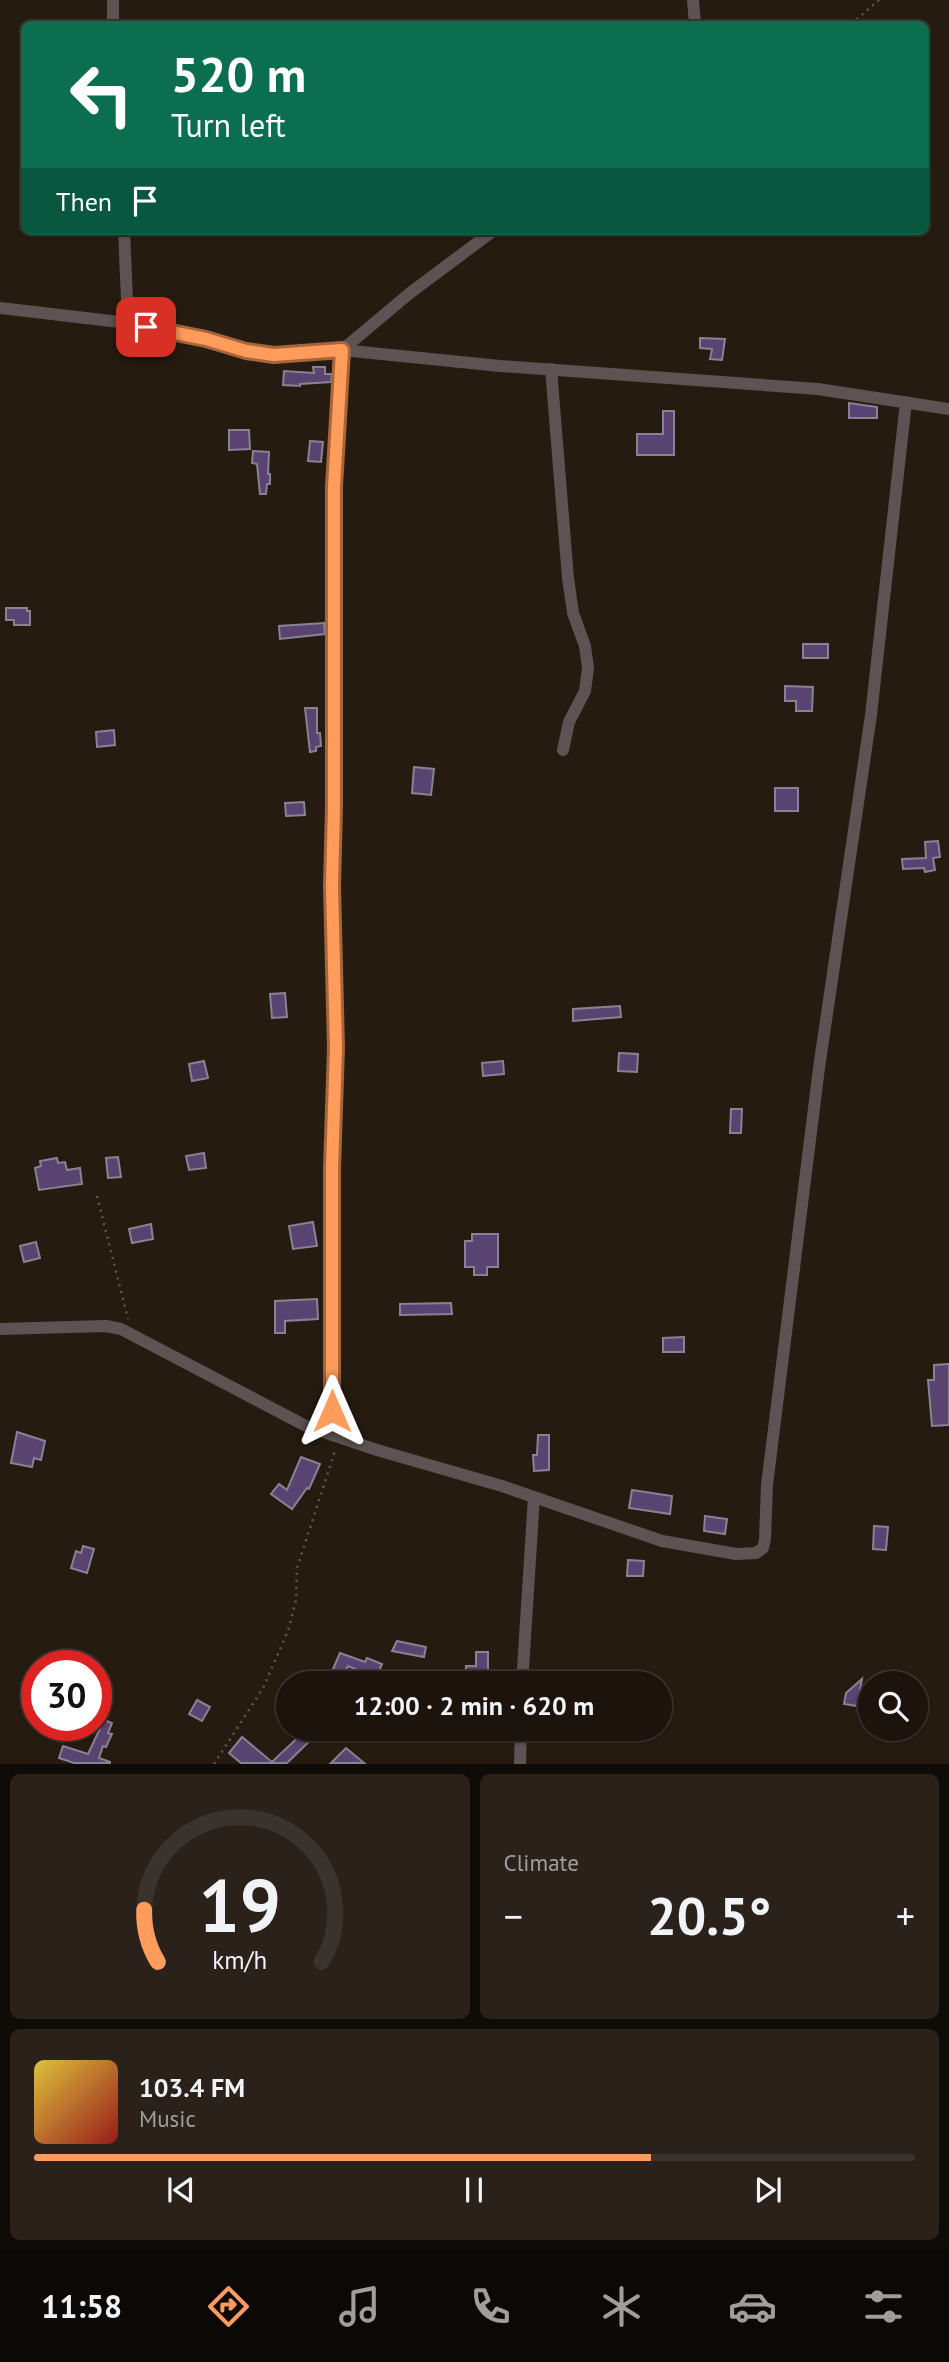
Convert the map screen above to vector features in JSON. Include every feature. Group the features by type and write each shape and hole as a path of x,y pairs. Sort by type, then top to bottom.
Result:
{"street":[{"path":"113,0 113,21"},
{"path":"693,0 695,21"},
{"path":"124,235 128,323"},
{"path":"332,1435 332,1169 336,1048 332,886 334,499 342,350 410,293 488,235"},
{"path":"0,308 128,323 255,352 297,354 342,350 500,366 818,389 949,409"},
{"path":"551,369 568,578 573,613 585,646 588,668 585,691 569,722 563,750"},
{"path":"0,1329 106,1326 131,1332 280,1414 332,1435 534,1497 662,1541 736,1554 756,1553 763,1548 767,1485 815,1100 871,715 906,402"},
{"path":"524,1671 534,1497"},
{"path":"520,1763 521,1741"}],"path":[{"path":"854,21 878,0"},
{"path":"97,1196 131,1332"},
{"path":"214,1763 263,1688 288,1632 296,1600 297,1568 334,1454 332,1435"}],"building":[{"path":"700,338 725,339 722,360 710,359 712,349 700,348"},
{"path":"313,367 325,367 325,374 332,374 331,382 283,385 284,371 314,373"},
{"path":"849,403 877,407 877,418 849,418"},
{"path":"663,411 674,411 674,455 637,455 637,434 663,434"},
{"path":"229,430 249,430 250,449 229,450"},
{"path":"310,441 323,442 321,462 308,461"},
{"path":"253,451 269,452 270,484 267,484 266,494 260,494 257,464 252,463"},
{"path":"6,608 27,608 27,611 30,611 30,625 14,625 14,620 6,620"},
{"path":"324,623 325,634 280,639 279,626"},
{"path":"803,644 828,644 828,658 803,658"},
{"path":"785,686 813,687 812,711 796,711 796,701 785,701"},
{"path":"305,708 317,708 317,733 320,733 321,746 316,747 316,751 310,752"},
{"path":"114,730 115,745 97,747 96,732"},
{"path":"414,767 434,769 431,795 412,793"},
{"path":"775,788 798,788 798,811 775,811"},
{"path":"304,802 305,815 286,816 285,803"},
{"path":"938,841 940,857 933,858 935,870 925,872 924,868 903,869 902,859 926,858 925,842"},
{"path":"285,993 287,1017 272,1018 270,994"},
{"path":"620,1006 621,1017 573,1021 573,1009"},
{"path":"619,1053 638,1054 637,1072 618,1071"},
{"path":"204,1061 208,1078 192,1081 189,1064"},
{"path":"503,1061 504,1074 483,1076 482,1063"},
{"path":"731,1109 742,1109 741,1133 730,1133"},
{"path":"204,1153 206,1168 189,1170 186,1156"},
{"path":"118,1157 121,1177 108,1178 106,1158"},
{"path":"57,1158 58,1163 65,1162 67,1170 80,1168 82,1184 39,1190 35,1168 41,1166 40,1161"},
{"path":"313,1222 317,1246 293,1249 289,1226"},
{"path":"151,1224 153,1239 132,1243 129,1229"},
{"path":"472,1234 498,1234 498,1267 487,1267 487,1275 474,1275 474,1267 465,1267 465,1241 472,1241"},
{"path":"36,1242 40,1258 24,1262 20,1246"},
{"path":"317,1299 318,1319 285,1321 285,1333 275,1333 275,1301"},
{"path":"451,1303 452,1314 400,1315 400,1304"},
{"path":"684,1337 684,1352 663,1352 663,1338"},
{"path":"949,1364 949,1425 932,1426 928,1380 934,1380 934,1365"},
{"path":"17,1432 45,1441 41,1460 34,1458 32,1467 11,1463"},
{"path":"538,1435 549,1435 549,1470 534,1471 533,1455 537,1455"},
{"path":"301,1457 320,1464 309,1489 307,1488 292,1509 271,1494 279,1484 287,1490"},
{"path":"632,1490 672,1496 670,1514 629,1508"},
{"path":"705,1516 727,1519 725,1534 704,1531"},
{"path":"874,1526 888,1527 886,1550 873,1549"},
{"path":"83,1546 94,1549 87,1573 71,1568 76,1551 81,1553"},
{"path":"628,1560 644,1561 643,1576 627,1576"},
{"path":"397,1641 426,1647 424,1657 392,1651"},
{"path":"476,1652 488,1652 488,1671 466,1671 466,1666 476,1666"},
{"path":"340,1653 365,1662 367,1658 382,1664 379,1671 360,1671 348,1666 346,1671 333,1669"},
{"path":"858,1682 857,1706 844,1704 846,1693"},
{"path":"197,1700 210,1707 202,1721 189,1714"},
{"path":"242,1737 272,1762 294,1741 310,1741 287,1763 241,1763 229,1753"},
{"path":"94,1741 109,1741 106,1747 103,1746 99,1758 110,1763 74,1763 59,1758 63,1746 88,1754"},
{"path":"346,1748 364,1763 331,1763"}],"route":[{"path":"146,327 274,355 342,350 336,423 333,558 332,886 336,1048 332,1169 332,1411"}]}
